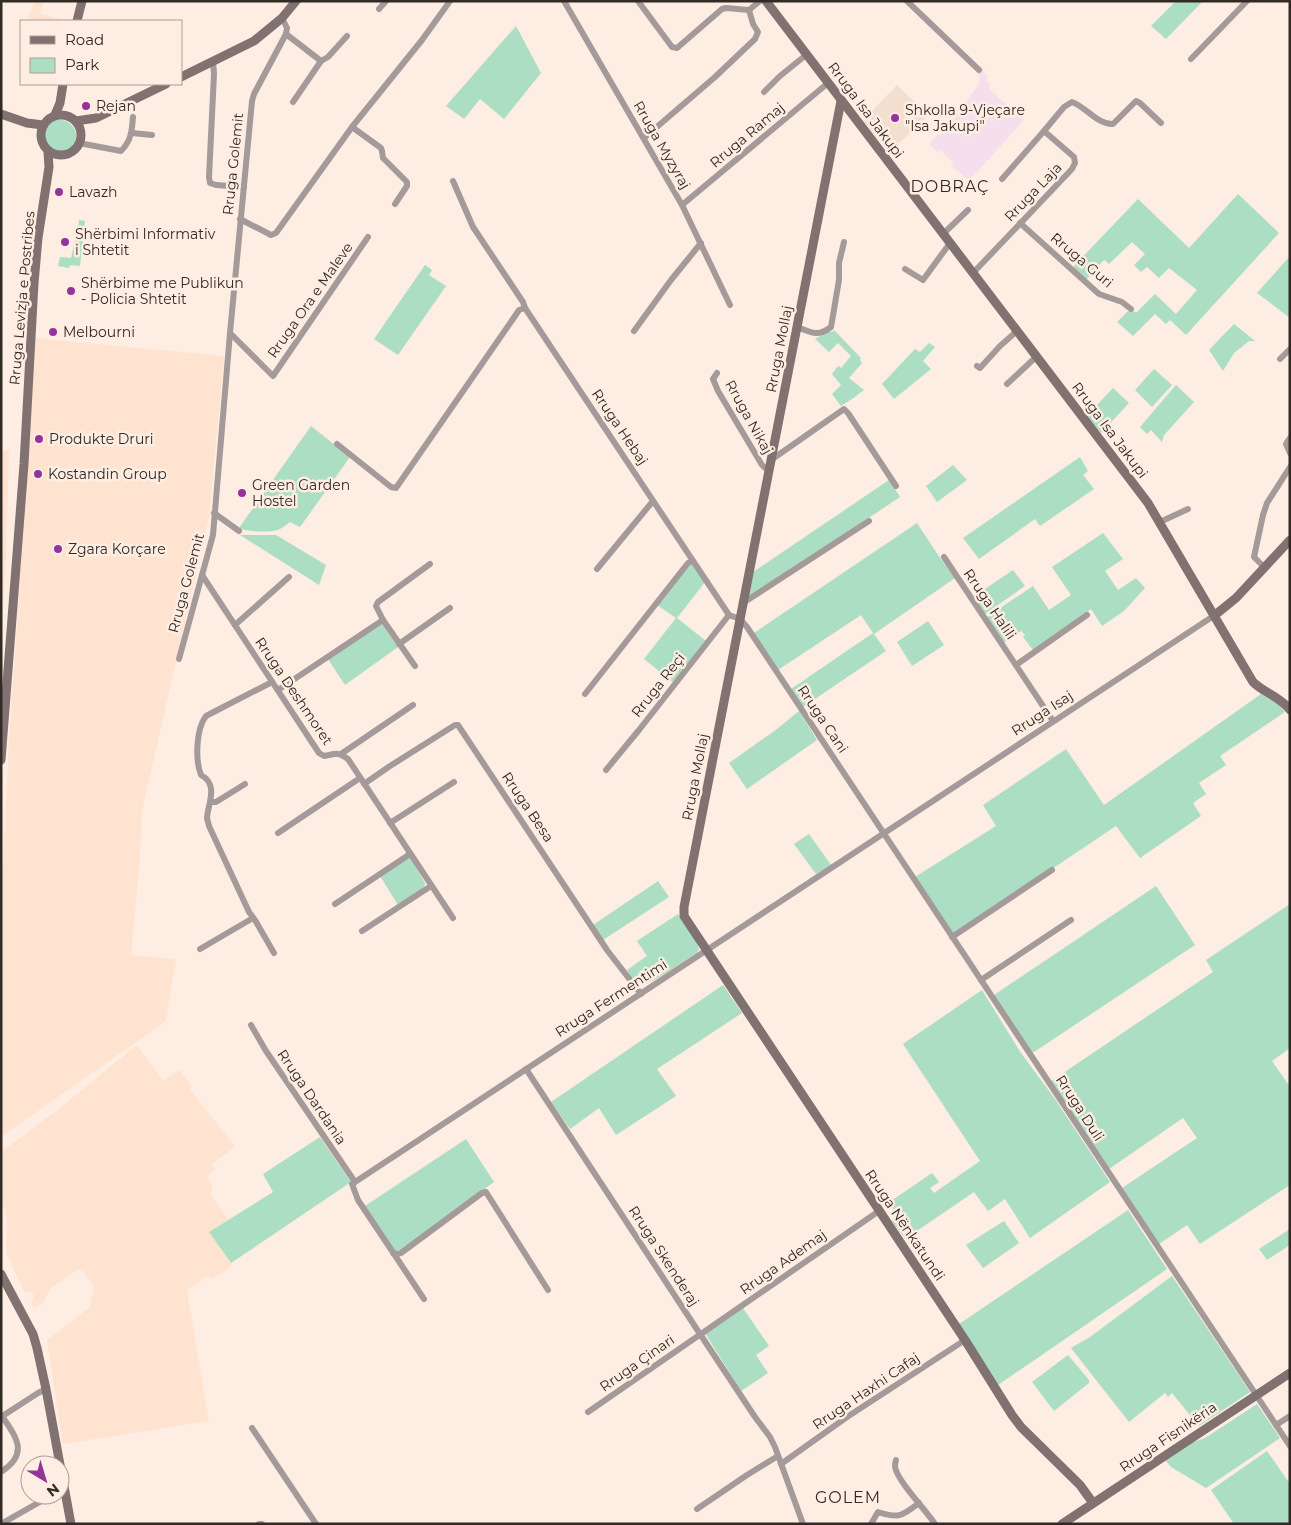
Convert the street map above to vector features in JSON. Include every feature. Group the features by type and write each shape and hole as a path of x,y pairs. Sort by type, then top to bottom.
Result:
{"street":[{"path":"77,20 82,1"},
{"path":"182,76 254,41 282,18 296,1"},
{"path":"380,9 386,1"},
{"path":"240,219 272,236 274,235 352,127 422,40 450,1"},
{"name":"Rruga Myzyraj","path":"564,1 682,205 730,305"},
{"path":"638,1 672,47 677,48 722,9 724,4 749,10"},
{"path":"749,10 760,1"},
{"name":"Rruga Isa Jakupi","path":"766,1 1132,482 1160,522 1254,682 1286,704 1290,710"},
{"path":"907,1 979,70"},
{"path":"1190,59 1247,1"},
{"path":"644,138 715,77 755,38 758,32 749,10"},
{"path":"282,18 287,28 286,34 321,61"},
{"name":"Rruga Golemit","path":"179,659 213,535 252,101 286,34"},
{"path":"293,102 321,61 328,57 347,36"},
{"path":"764,92 806,55"},
{"path":"212,61 214,74 210,182 216,185 244,187"},
{"name":"Rruga Ramaj","path":"682,205 828,83"},
{"path":"55,116 60,103 63,85"},
{"path":"63,156 48,152 40,139 43,124 48,119 62,115 72,119 96,118 164,85"},
{"name":"Rruga Mollaj","path":"706,950 684,916 684,907 842,101"},
{"path":"1002,179 1064,107 1072,102 1106,124 1113,124 1136,101 1161,123"},
{"path":"60,103 80,127 80,139"},
{"path":"1,114 27,123 43,124"},
{"path":"80,139 121,151 129,141 132,133 133,117"},
{"path":"50,168 63,156 76,149 80,139 96,118"},
{"path":"27,123 40,135"},
{"path":"352,127 381,148 383,158 407,182 395,204"},
{"name":"Rruga Laja","path":"973,272 1072,169 1074,157 1044,131"},
{"path":"132,133 152,135"},
{"name":"Rruga Levizja e Postribes","path":"1,760 23,474 37,241 50,168 48,152"},
{"name":"Rruga Hebaj","path":"453,181 474,228 729,615"},
{"path":"944,234 968,210"},
{"name":"Rruga Guri","path":"1020,223 1099,294 1122,302 1131,309"},
{"name":"Rruga Ora e Maleve","path":"230,332 273,376 368,238"},
{"path":"797,327 816,334 832,327 839,280 839,263 844,242"},
{"path":"634,331 701,243"},
{"path":"905,269 923,280 950,243"},
{"path":"337,444 391,488 395,489 519,310 525,308"},
{"path":"977,366 980,368 1017,331"},
{"path":"1280,359 1290,349"},
{"path":"1006,384 1036,356"},
{"name":"Rruga Nikaj","path":"717,373 713,379 717,388 762,465 765,468 770,464"},
{"path":"770,464 840,410 844,409 896,486"},
{"path":"1290,438 1286,444 1290,453"},
{"path":"1264,568 1254,557 1263,515 1267,504 1290,466"},
{"path":"597,569 653,501"},
{"path":"1160,522 1188,509"},
{"path":"214,513 239,531"},
{"path":"743,603 869,521"},
{"path":"1215,615 1236,598 1290,540"},
{"name":"Rruga Halili","path":"944,558 1053,721"},
{"path":"585,694 688,563 693,561"},
{"path":"415,666 383,620 376,606 378,602 430,564"},
{"name":"Rruga Deshmoret","path":"202,575 319,753 324,756 335,753 341,754 348,759 453,918"},
{"path":"235,626 289,577"},
{"path":"399,644 450,608"},
{"path":"729,615 740,619"},
{"name":"Rruga Reçi","path":"606,770 640,730 729,615"},
{"path":"1016,665 1087,615"},
{"name":"Rruga Isaj","path":"883,833 1215,615"},
{"name":"Rruga Cani","path":"740,619 883,833"},
{"path":"278,690 383,620"},
{"path":"272,682 212,712 202,720 197,764 201,775 206,778 210,788 211,802 207,818 209,826 248,912 274,953"},
{"name":"Rruga Deshmoret","path":"341,754 413,705"},
{"name":"Rruga Besa","path":"364,784 458,725 607,950 641,994"},
{"path":"278,833 360,778"},
{"path":"390,822 454,782"},
{"path":"211,802 216,802 245,784"},
{"name":"Rruga Duli","path":"883,833 1255,1396 1290,1446"},
{"name":"Rruga Fermentimi","path":"353,1183 883,833"},
{"path":"335,904 410,854"},
{"path":"952,937 1052,870"},
{"path":"362,931 431,886"},
{"path":"200,948 253,918"},
{"path":"981,980 1071,920"},
{"name":"Rruga Nënkatundi","path":"706,950 965,1340 1002,1400 1021,1427 1080,1485 1093,1503"},
{"name":"Rruga Dardania","path":"251,1025 271,1059 353,1183 358,1200 424,1299"},
{"name":"Rruga Skenderaj","path":"526,1069 770,1437 803,1524"},
{"path":"393,1253 401,1253 482,1192 486,1192 548,1290"},
{"name":"Rruga Ademaj","path":"700,1334 879,1211"},
{"path":"1,1274 33,1334 46,1389 56,1455"},
{"name":"Rruga Çinari","path":"588,1412 700,1334"},
{"name":"Rruga Haxhi Cafaj","path":"781,1464 847,1416 965,1340"},
{"name":"Rruga Fisnikëria","path":"1062,1524 1290,1373"},
{"path":"1,1472 11,1466 18,1449 14,1434 2,1416 46,1389"},
{"path":"1276,1425 1290,1416"},
{"path":"252,1428 316,1524"},
{"path":"697,1509 778,1456"},
{"path":"896,1460 894,1466 898,1474 935,1524"},
{"path":"871,1524 878,1512 897,1517 919,1502"},
{"path":"1,1524 34,1505"},
{"path":"66,1505 71,1524"}],"shaded area":[{"path":"35,1 43,1 40,14 66,20 27,20"},
{"path":"982,68 988,77 986,80 991,85 989,89 1024,120 969,181 951,165 953,163 940,150 938,153 929,144 938,134 940,136 960,112 979,84 978,73"},
{"name":"Shkolla 9-Vjeçare \"Isa Jakupi\"","path":"897,85 928,115 893,149 881,135 877,138 863,120"},
{"path":"33,338 224,356 209,517 142,811 140,857 131,955 176,959 166,1021 1,1137 1,909"},
{"path":"9,450 6,559 1,627 1,451"},
{"path":"137,1045 163,1081 179,1070 192,1086 189,1088 235,1147 211,1165 215,1169 207,1177 213,1188 210,1194 228,1219 210,1232 232,1266 213,1279 207,1276 187,1290 209,1421 63,1444 47,1340 89,1308 94,1288 84,1272 77,1270 50,1289 43,1303 34,1309 31,1303 34,1296 32,1292 25,1293 6,1251 7,1220 1,1202 1,1152 61,1107"}],"green space":[{"path":"1176,1 1203,1 1166,39 1151,26"},
{"path":"516,26 541,73 504,119 480,99 464,119 446,106"},
{"path":"60,120 71,125 76,136 71,147 60,152 49,147 44,136 49,125"},
{"path":"1238,194 1279,233 1186,335 1170,320 1166,324 1155,314 1133,336 1117,322 1128,311 1137,312 1155,294 1176,314 1197,290 1169,268 1159,278 1147,267 1141,272 1134,265 1145,254 1132,242 1109,264 1105,260 1102,262 1086,280 1073,267 1138,199 1189,248"},
{"path":"79,220 85,221 80,266 70,265 69,268 58,266 60,257 71,258"},
{"path":"1290,256 1290,318 1257,293"},
{"path":"425,265 432,270 429,275 446,286 398,355 374,339"},
{"path":"1234,324 1255,341 1249,341 1234,353 1223,371 1209,350"},
{"path":"834,330 861,358 862,363 849,378 864,390 841,406 832,394 841,385 832,374 838,366 841,368 851,356 838,343 829,352 815,339"},
{"path":"929,343 935,347 923,361 931,369 894,399 882,384 915,349 920,352"},
{"path":"1154,369 1172,385 1152,407 1135,390"},
{"path":"1176,385 1194,402 1164,435 1162,442 1151,430 1147,434 1140,427"},
{"path":"1113,388 1129,403 1101,433 1087,416"},
{"path":"311,426 350,457 300,527 290,522 280,529 271,531 253,531 239,528"},
{"path":"1080,457 1088,471 1083,475 1094,489 1040,526 1035,519 979,559 963,538"},
{"path":"953,465 967,480 937,502 926,486"},
{"path":"889,480 900,497 752,596 748,595 753,572"},
{"path":"917,523 955,578 874,634 886,651 803,707 791,689 873,633 861,615 778,670 754,633"},
{"path":"1103,533 1123,559 1105,571 1118,590 1136,578 1145,588 1124,611 1102,626 1091,609 1033,650 1023,637 1025,635 1021,631 1004,643 987,617 1033,586 1049,610 1071,595 1052,567"},
{"path":"240,535 276,535 326,565 319,585"},
{"path":"694,566 705,582 677,618 706,641 674,683 644,659 676,618 657,605 687,567"},
{"path":"1013,570 1025,586 985,614 974,598"},
{"path":"928,621 944,645 912,666 897,642"},
{"path":"383,625 398,647 345,685 328,659"},
{"path":"1261,694 1278,704 1285,712 1220,756 1226,765 1199,783 1206,794 1193,803 1201,816 1140,858 1116,826 958,932 953,933 915,877 996,826 983,805 1066,749 1104,805"},
{"path":"799,711 817,740 747,789 729,763"},
{"path":"809,834 831,865 816,874 794,844"},
{"path":"410,857 425,883 424,888 398,905 380,876"},
{"path":"658,881 669,897 603,940 593,925"},
{"path":"1156,886 1195,945 1032,1052 994,995"},
{"path":"1290,904 1290,1048 1272,1061 1290,1087 1290,1185 1200,1244 1187,1225 1159,1244 1122,1188 1197,1138 1183,1118 1109,1169 1050,1082 1213,972 1206,960"},
{"path":"678,914 697,943 699,949 697,953 650,982 643,985 636,984 627,970 647,956 637,941"},
{"path":"723,985 742,1013 657,1069 676,1096 616,1135 599,1108 570,1129 551,1102"},
{"path":"982,990 1021,1053 1055,1099 1110,1182 1030,1238 1005,1199 988,1211 974,1192 905,1239 892,1221 899,1216 888,1203 932,1173 939,1182 930,1188 934,1193 980,1161 903,1044"},
{"path":"320,1137 351,1182 231,1263 209,1232 273,1192 263,1174"},
{"path":"466,1139 494,1182 401,1250 394,1250 365,1206"},
{"path":"1128,1210 1167,1269 998,1385 959,1324"},
{"path":"1004,1221 1019,1243 983,1268 966,1245"},
{"path":"1290,1229 1290,1245 1267,1260 1259,1249"},
{"path":"1172,1276 1250,1392 1199,1426 1172,1393 1168,1397 1165,1393 1129,1422 1071,1348 1090,1337"},
{"path":"743,1308 769,1346 756,1355 768,1373 741,1391 705,1333"},
{"path":"1068,1355 1089,1380 1089,1383 1054,1411 1032,1382"},
{"path":"1257,1404 1280,1438 1206,1488 1171,1467 1165,1460 1191,1443 1205,1438"},
{"path":"1267,1451 1290,1484 1290,1524 1234,1524 1211,1490"}],"place":[{"name":"Rejan","path":"86,106"},
{"name":"Shkolla 9-Vjeçare \"Isa Jakupi\"","path":"895,118"},
{"name":"Lavazh","path":"59,192"},
{"name":"Shërbimi Informativ i Shtetit","path":"65,242"},
{"name":"Shërbime me Publikun - Policia Shtetit","path":"71,291"},
{"name":"Melbourni","path":"53,332"},
{"name":"Produkte Druri","path":"39,439"},
{"name":"Kostandin Group","path":"38,474"},
{"name":"Green Garden Hostel","path":"242,493"},
{"name":"Zgara Korçare","path":"58,549"}],"district":[{"name":"DOBRAÇ","path":"950,186"},
{"name":"GOLEM","path":"848,1497"}]}
